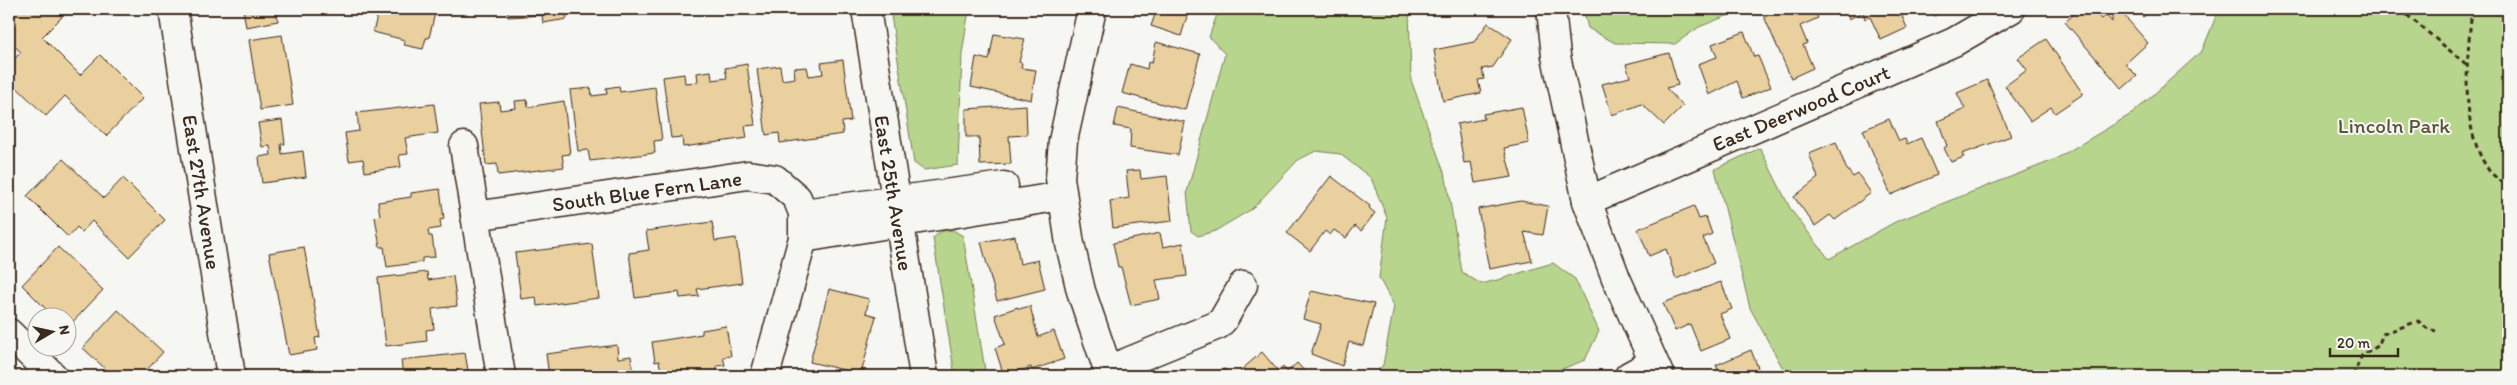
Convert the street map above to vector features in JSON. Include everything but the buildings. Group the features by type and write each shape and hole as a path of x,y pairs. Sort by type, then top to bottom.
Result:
{"street":[{"name":"East 27th Avenue","path":"173,9 231,376"},
{"name":"East 25th Avenue","path":"866,9 924,376"},
{"path":"1092,9 1063,142 1061,187 1081,291 1109,373 1218,325 1223,320 1243,285"},
{"path":"1551,9 1558,65 1587,201 1616,278 1657,369 1628,376"},
{"name":"East Deerwood Court","path":"1587,201 1954,42 2011,9"},
{"path":"464,146 501,376"},
{"name":"South Blue Fern Lane","path":"475,216 748,175 775,178 797,198 803,225"},
{"path":"765,376 803,225 1061,187"},
{"path":"9,333 52,376"}],"path":[{"path":"2400,9 2467,66"},
{"path":"2472,9 2467,66 2471,132 2488,170 2508,187"},
{"path":"2353,376 2362,355 2378,346 2383,334 2418,321 2428,329 2436,331"}],"green space":[{"path":"890,9 969,9 962,54 958,165 924,170 914,163"},
{"path":"1219,9 1409,9 1411,80 1446,178 1462,272 1481,284 1553,263 1575,279 1599,331 1585,360 1544,376 1373,376 1383,365 1394,306 1379,278 1387,218 1371,178 1340,154 1316,151 1298,160 1252,209 1215,231 1198,236 1191,231 1187,192 1225,54 1209,37"},
{"path":"1583,9 1744,9 1699,27 1675,44 1615,43 1588,28"},
{"name":"Lincoln Park","path":"2219,9 2508,9 2508,376 1787,376 1750,308 1715,169 1760,148 1791,210 1829,259 1895,222 2054,160 2133,113 2202,51"},
{"path":"953,230 963,236 986,376 955,376 933,238 942,231"}]}
